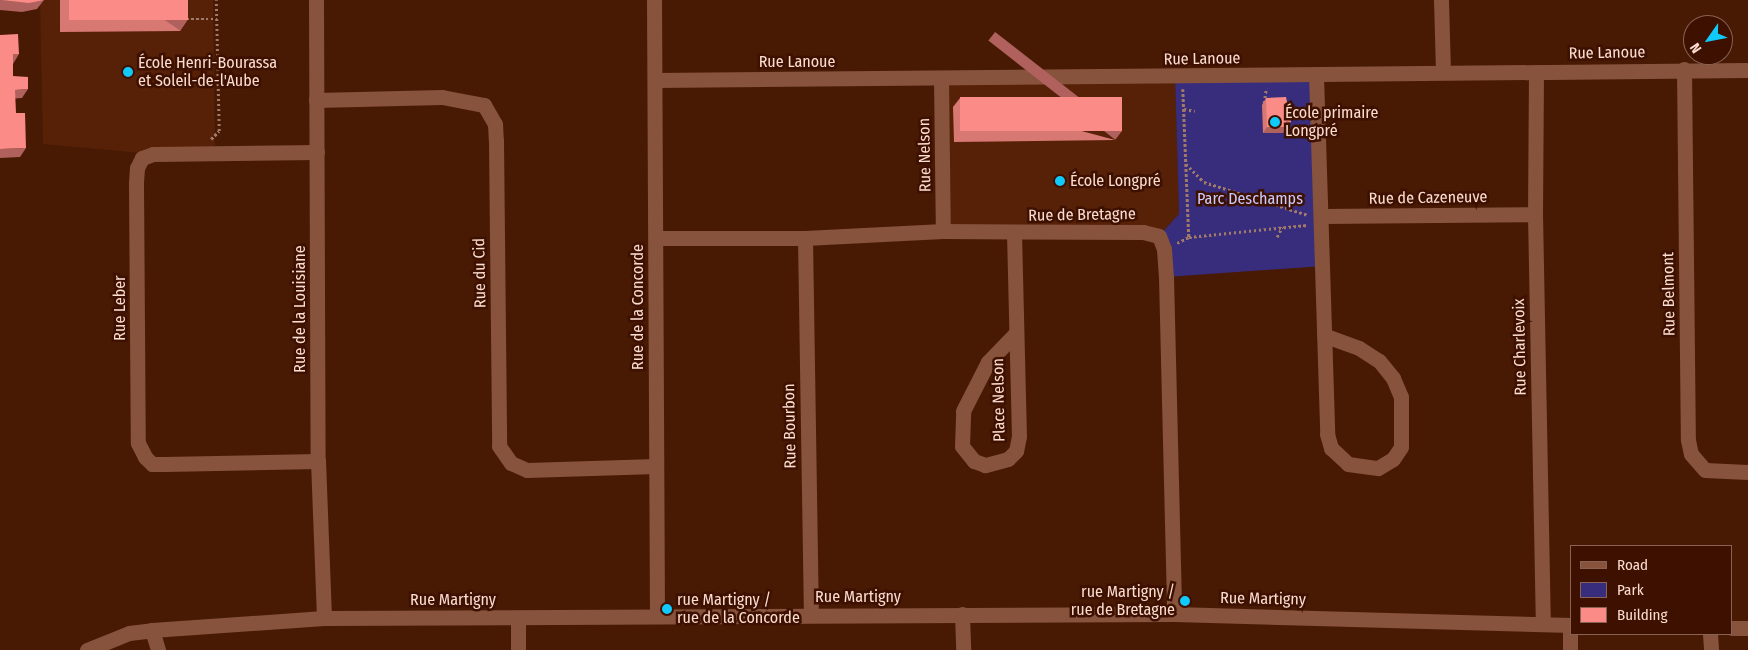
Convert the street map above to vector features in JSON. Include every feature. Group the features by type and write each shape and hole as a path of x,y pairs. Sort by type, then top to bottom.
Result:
{"street":[{"name":"Rue de la Louisiane","path":"316,0 318,462 324,618"},
{"name":"Rue de la Concorde","path":"654,0 656,80 657,615"},
{"path":"1441,0 1443,71"},
{"name":"Rue Belmont","path":"1684,69 1688,440 1692,454 1705,470 1748,472"},
{"name":"Rue Lanoue","path":"656,80 1316,75 1443,71 1748,70"},
{"name":"Rue Charlevoix","path":"1536,72 1535,214 1543,622"},
{"path":"1316,75 1315,220 1324,335 1327,434 1331,448 1348,464 1378,468 1393,459 1401,447 1401,397 1394,378 1379,361 1359,348 1324,335"},
{"name":"Rue Nelson","path":"941,78 943,231"},
{"name":"Rue du Cid","path":"316,100 442,97 484,105 495,124 496,141 499,446 511,463 527,470 656,466"},
{"name":"Rue Leber","path":"317,152 153,154 142,158 137,168 136,184 138,443 145,457 152,464 318,462"},
{"name":"Rue de Cazeneuve","path":"1315,220 1535,214"},
{"name":"Rue de Bretagne","path":"656,238 805,238 943,231 1014,233 1144,232 1159,236 1164,249 1166,277 1174,614"},
{"name":"Place Nelson","path":"1014,233 1019,436 1016,451 997,464 985,465 974,461 962,446 963,410 988,362 1015,334"},
{"name":"Rue Bourbon","path":"805,238 811,614"},
{"name":"Rue Martigny","path":"87,650 129,633 324,618 518,618 811,614 1174,614 1543,622 1570,625"},
{"path":"962,614 963,650"},
{"path":"518,618 518,650"},
{"path":"1733,628 1748,628"},
{"path":"152,630 158,650"},
{"path":"1570,650 1571,635"},
{"path":"1710,635 1711,650"}],"path":[{"path":"207,143 219,131 216,0"},
{"path":"179,18 216,19"},
{"path":"1182,76 1189,237 1282,227 1315,220"},
{"path":"1184,109 1195,111"},
{"path":"1186,164 1204,182 1310,216 1315,220"},
{"path":"1277,237 1282,227"}],"shaded area":[{"name":"École Henri-Bourassa et Soleil-de-l'Aube","path":"40,0 213,0 215,153 153,154 43,144"},
{"name":"École Longpré","path":"1175,76 1179,214 1159,236 943,231 941,78"}],"green space":[{"name":"Parc Deschamps","path":"1316,75 1323,266 1166,277 1159,236 1179,214 1175,76"}],"building":[{"path":"2,0 44,0 29,3"},
{"path":"69,0 188,0 188,20 69,20"},
{"path":"18,34 19,54 13,54 13,76 28,77 28,89 15,90 16,113 25,113 26,148 0,149 0,35"},
{"name":"École Longpré","path":"960,97 1122,97 1122,131 960,131"},
{"name":"École primaire Longpré","path":"1286,97 1291,122 1286,121 1287,127 1267,127 1266,98"}],"place":[{"name":"École Henri-Bourassa et Soleil-de-l'Aube","path":"128,72"},
{"name":"École primaire Longpré","path":"1275,122"},
{"name":"École Longpré","path":"1060,181"},
{"name":"rue Martigny / rue de Bretagne","path":"1185,601"},
{"name":"rue Martigny / rue de la Concorde","path":"667,609"}]}
